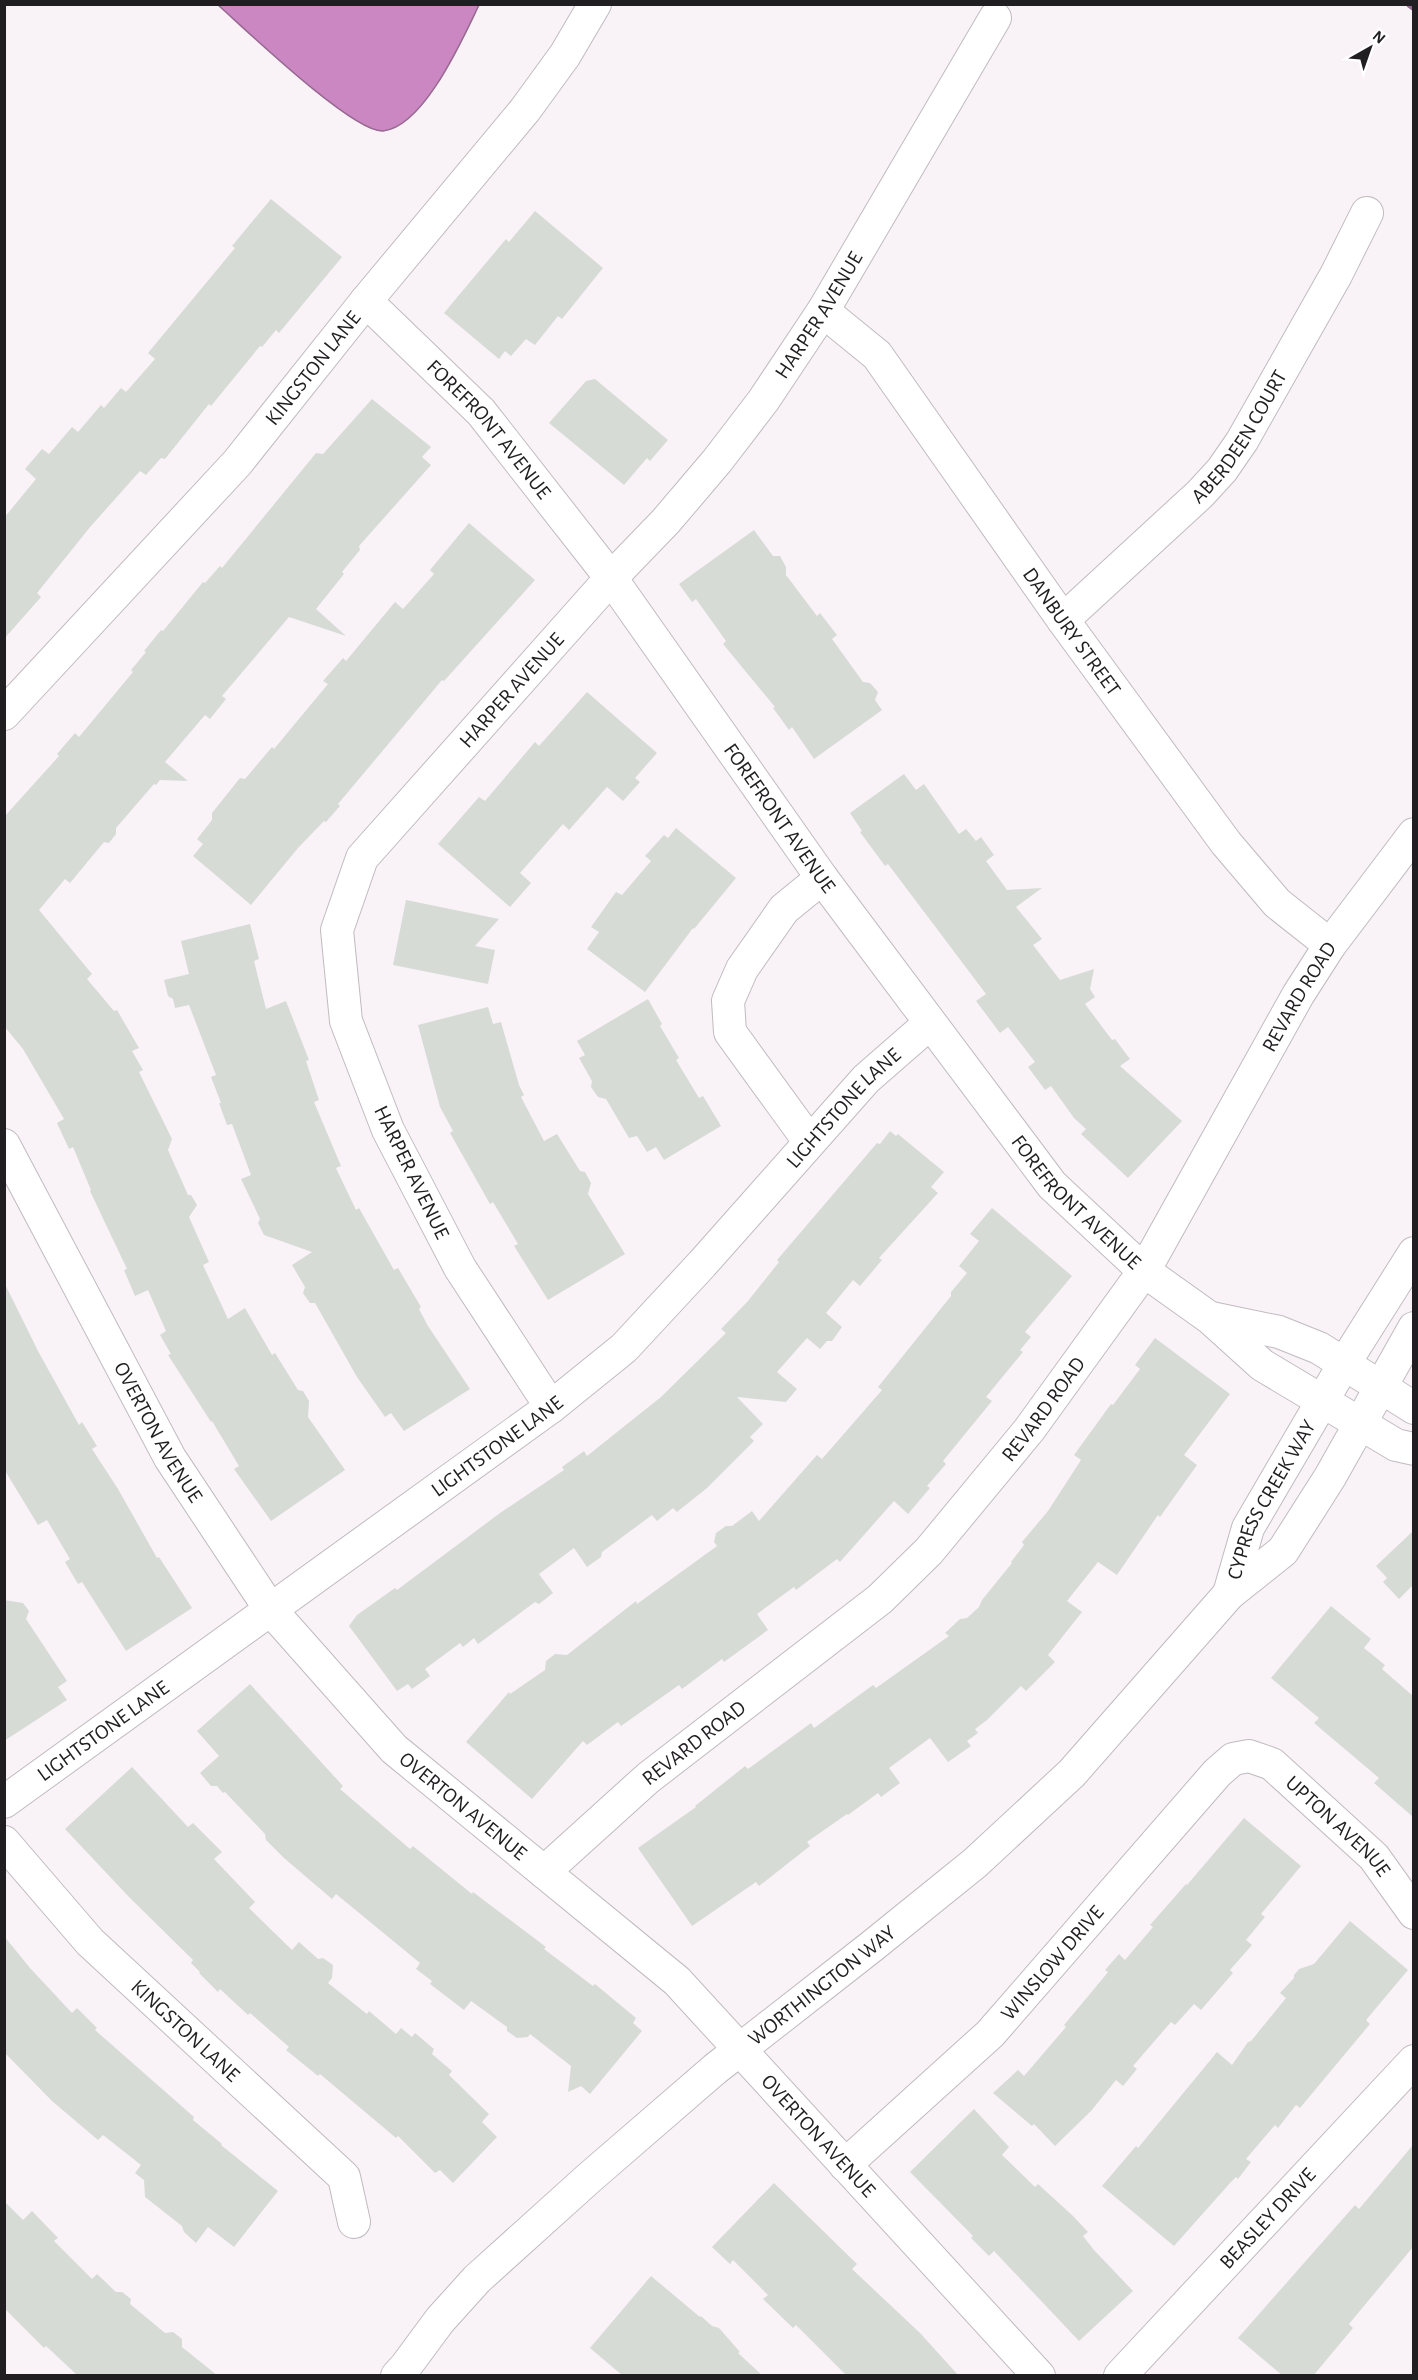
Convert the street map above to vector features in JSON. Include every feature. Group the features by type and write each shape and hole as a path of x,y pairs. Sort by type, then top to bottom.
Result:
{"street":[{"name":"KINGSTON LANE","path":"4,714 237,463 366,301 525,110 565,55 595,4"},
{"name":"HARPER AVENUE","path":"551,1407 460,1268 388,1130 346,1021 337,930 362,858 611,578 666,521 717,461 763,401 823,311 995,18"},
{"name":"ABERDEEN COURT","path":"1063,620 1200,494 1222,470 1242,441 1336,275 1367,213"},
{"name":"FOREFRONT AVENUE","path":"366,301 481,412 611,578 822,878 929,1024 1052,1185 1144,1270 1210,1318 1262,1365 1396,1445 1413,1449"},
{"name":"DANBURY STREET","path":"823,311 877,355 1063,620 1226,843 1277,903 1330,945"},
{"name":"REVARD ROAD","path":"544,1872 648,1778 880,1599 929,1551 1029,1430 1144,1270 1298,995 1330,945 1413,834"},
{"path":"809,1141 730,1032 728,1001 742,969 784,909 822,878"},
{"name":"LIGHTSTONE LANE","path":"4,1802 551,1407 624,1348 702,1264 866,1079 929,1024"},
{"name":"OVERTON AVENUE","path":"4,1145 170,1458 270,1609 394,1749 677,1981 1039,2376"},
{"name":"CYPRESS CREEK WAY","path":"1229,1594 1248,1528 1344,1364 1413,1253"},
{"name":"FOREFRONT AVENUE","path":"1210,1318 1279,1332 1318,1348 1413,1408"},
{"name":"CYPRESS CREEK WAY","path":"1229,1594 1283,1551 1330,1477 1413,1328"},
{"name":"WORTHINGTON WAY","path":"402,2372 440,2320 477,2279 589,2178 740,2048 871,1947 975,1863 1024,1819 1072,1773 1229,1594"},
{"name":"UPTON AVENUE","path":"1249,1756 1272,1764 1374,1857 1413,1913"},
{"name":"WINSLOW DRIVE","path":"845,2165 990,2034 1217,1773 1233,1759 1249,1756"},
{"name":"KINGSTON LANE","path":"4,1842 90,1942 344,2178 354,2222"},
{"name":"BEASLEY DRIVE","path":"1120,2376 1413,2061"}],"shaded area":[{"path":"218,5 479,5 452,58 427,98 398,126 383,131 368,127 324,98"}],"building":[{"path":"271,199 342,257 279,333 276,330 262,347 260,346 211,406 209,404 165,459 161,458 146,475 140,471 91,526 37,593 41,597 4,639 4,518 36,479 25,469 42,449 49,454 72,427 78,432 101,405 104,408 121,388 126,392 155,359 148,353 235,248 232,246"},
{"path":"535,211 603,268 562,319 558,316 535,345 526,339 511,356 505,351 499,359 444,313 506,239 509,242"},
{"path":"595,379 668,440 650,461 647,458 624,485 549,423 586,381"},
{"path":"372,399 431,447 422,457 431,465 359,546 360,550 342,572 344,574 316,609 346,636 289,617 222,696 226,699 210,719 205,715 165,762 188,781 160,780 156,785 154,784 116,828 116,834 109,843 104,842 70,883 65,879 39,910 92,974 87,979 114,1011 117,1010 139,1048 132,1051 143,1070 139,1072 172,1139 168,1150 188,1195 191,1195 197,1205 189,1217 209,1262 203,1265 228,1319 245,1308 272,1355 275,1353 298,1390 303,1391 309,1401 308,1417 345,1470 271,1521 234,1469 239,1466 168,1355 171,1354 160,1335 166,1331 148,1290 135,1296 124,1270 127,1269 90,1191 73,1147 69,1149 57,1123 64,1119 23,1049 4,1026 4,817 59,756 57,754 75,733 79,737 133,672 131,670 161,630 163,631 203,582 205,583 220,566 222,568 316,453 323,454"},
{"path":"469,523 535,580 444,681 442,680 338,804 340,806 298,848 251,905 193,856 203,844 197,839 212,820 212,813 240,778 245,779 272,747 274,749 328,684 323,681 343,658 346,661 395,602 403,609 434,574 430,570"},
{"path":"754,530 773,556 780,556 786,567 786,575 817,616 820,613 837,635 832,639 863,682 870,683 878,692 875,700 882,710 814,759 792,727 789,730 773,708 775,707 723,644 726,641 696,599 692,602 679,584"},
{"path":"587,692 657,753 635,778 640,782 623,801 607,787 569,830 563,824 520,873 531,883 510,907 438,844 479,797 485,801 535,742 539,746"},
{"path":"904,774 916,790 924,784 959,834 966,829 976,841 981,837 994,855 986,861 1007,890 1042,888 1016,907 1042,939 1033,945 1060,980 1094,969 1090,989 1095,997 1085,1004 1112,1040 1115,1039 1130,1059 1120,1066 1182,1121 1128,1178 1081,1134 1086,1129 1074,1118 1051,1086 1045,1090 1028,1067 1035,1062 1008,1027 1000,1033 976,1001 986,994 888,864 885,866 860,832 862,831 850,813"},
{"path":"676,828 736,878 693,928 645,992 587,949 599,932 591,927 616,892 622,895 651,861 645,856 664,835 668,838"},
{"path":"406,900 499,919 475,946 495,950 488,984 393,965"},
{"path":"250,924 259,959 254,961 266,1009 286,1001 309,1060 306,1061 319,1100 314,1102 341,1166 336,1168 356,1210 359,1208 394,1270 398,1268 421,1307 419,1309 428,1326 470,1389 404,1431 391,1413 385,1417 357,1377 315,1303 310,1303 303,1293 305,1287 292,1265 312,1252 264,1235 258,1223 260,1219 241,1179 251,1175 232,1124 227,1125 211,1077 216,1075 189,1005 175,1008 173,999 168,996 164,980 189,974 181,941"},
{"path":"648,999 662,1024 660,1026 679,1058 676,1060 699,1098 703,1096 721,1126 664,1160 656,1147 647,1152 637,1136 629,1138 606,1099 598,1097 591,1087 592,1081 579,1058 585,1055 577,1041"},
{"path":"488,1007 493,1024 501,1022 524,1095 521,1097 544,1141 557,1134 580,1171 585,1172 591,1183 588,1194 625,1254 548,1300 514,1246 518,1244 493,1202 490,1204 450,1133 453,1131 440,1107 418,1025"},
{"path":"890,1131 896,1136 898,1134 944,1172 931,1187 938,1193 879,1258 882,1260 860,1286 853,1280 826,1313 842,1327 832,1341 827,1341 820,1349 807,1338 777,1372 797,1389 786,1402 737,1397 763,1424 750,1437 754,1441 707,1488 677,1512 673,1508 657,1521 652,1515 602,1552 601,1557 587,1567 574,1548 539,1574 553,1593 539,1604 535,1602 478,1644 474,1638 463,1647 460,1643 425,1669 430,1676 412,1689 408,1684 397,1691 349,1626 357,1615 395,1588 397,1590 500,1513 564,1470 562,1467 584,1451 587,1456 661,1397 726,1333 721,1329 748,1301 779,1262 777,1260 877,1143 880,1144"},
{"path":"992,1208 1072,1276 1025,1332 1031,1337 1020,1350 1023,1352 986,1397 992,1401 943,1461 946,1464 927,1486 930,1488 908,1514 894,1501 840,1562 837,1559 796,1590 794,1587 757,1614 768,1630 724,1662 722,1659 682,1689 679,1685 621,1726 618,1722 587,1745 583,1741 532,1799 466,1742 509,1692 510,1694 545,1670 546,1661 555,1654 567,1655 636,1601 637,1604 717,1546 714,1542 716,1533 726,1526 732,1526 752,1511 759,1521 817,1455 822,1459 882,1390 878,1387 967,1273 959,1266 979,1241 970,1234"},
{"path":"4,1282 38,1351 79,1425 82,1422 97,1446 92,1449 118,1489 157,1558 159,1557 192,1608 126,1651 82,1582 78,1584 65,1562 70,1559 47,1520 38,1525 4,1469"},
{"path":"1155,1338 1230,1394 1184,1455 1197,1465 1160,1517 1158,1515 1117,1575 1098,1562 1067,1601 1082,1612 1048,1655 1055,1662 1026,1691 1021,1686 975,1729 978,1733 967,1741 971,1746 948,1762 930,1738 889,1768 900,1783 881,1797 878,1793 807,1842 810,1846 759,1886 756,1882 692,1926 638,1848 696,1807 745,1766 748,1769 811,1723 814,1728 873,1685 876,1688 949,1636 945,1633 960,1619 967,1618 979,1607 1024,1545 1022,1542 1048,1511 1081,1460 1074,1455 1140,1369 1135,1365"},
{"path":"1413,1531 1413,1585 1399,1599 1383,1582 1387,1578 1376,1566"},
{"path":"4,1600 23,1603 29,1611 26,1619 67,1681 58,1687 67,1700 4,1741"},
{"path":"1331,1606 1371,1639 1364,1648 1385,1665 1382,1669 1413,1696 1413,1817 1374,1783 1379,1778 1314,1723 1319,1718 1271,1678"},
{"path":"250,1684 343,1786 340,1789 410,1849 413,1846 472,1894 473,1892 546,1947 544,1949 593,1986 595,1984 636,2018 633,2023 642,2031 590,2094 581,2086 568,2092 571,2066 530,2034 528,2037 517,2038 507,2031 507,2027 471,2001 464,2010 430,1984 432,1981 416,1969 420,1963 336,1894 332,1899 284,1858 266,1840 265,1834 225,1792 223,1793 217,1786 211,1786 200,1773 219,1756 197,1731"},
{"path":"132,1767 188,1827 193,1823 222,1852 214,1859 255,1902 249,1908 292,1950 299,1942 318,1959 323,1958 333,1965 332,1978 328,1983 367,2014 369,2011 396,2034 401,2028 412,2037 415,2033 434,2049 432,2054 452,2071 449,2075 489,2114 482,2122 497,2137 453,2183 440,2170 435,2173 398,2136 396,2138 320,2074 318,2076 286,2050 289,2047 250,2013 248,2015 220,1989 218,1992 191,1963 193,1960 65,1829"},
{"path":"1244,1818 1301,1866 1261,1914 1265,1917 1246,1940 1252,1945 1230,1970 1233,1973 1201,2010 1194,2004 1175,2025 1171,2022 1133,2066 1137,2069 1123,2086 1116,2080 1091,2111 1055,2146 1034,2124 1032,2126 993,2093 1018,2070 1024,2076 1066,2027 1064,2025 1108,1972 1105,1970 1119,1954 1125,1960 1153,1927 1150,1925"},
{"path":"1350,1921 1408,1970 1366,2020 1370,2024 1300,2108 1296,2105 1278,2128 1275,2125 1246,2159 1251,2162 1238,2179 1236,2177 1231,2182 1174,2246 1102,2186 1136,2146 1138,2148 1217,2052 1232,2065 1248,2042 1286,1998 1280,1993 1294,1978 1294,1975 1299,1969 1314,1964"},
{"path":"4,1936 72,2013 77,2008 97,2028 95,2030 194,2117 193,2120 278,2191 234,2247 208,2227 196,2243 184,2232 182,2226 145,2197 144,2180 135,2173 141,2165 103,2135 98,2140 52,2101 4,2052"},
{"path":"974,2109 1009,2147 1002,2155 1035,2187 1038,2184 1073,2216 1088,2232 1083,2236 1094,2250 1133,2291 1079,2341 994,2251 989,2256 971,2238 973,2236 910,2172"},
{"path":"1413,2145 1413,2247 1349,2324 1353,2328 1313,2376 1283,2376 1238,2338 1355,2205 1359,2209"},
{"path":"774,2183 857,2264 852,2269 920,2333 959,2376 847,2376 796,2325 793,2328 763,2299 768,2295 733,2260 730,2264 712,2247"},
{"path":"4,2201 23,2220 32,2211 58,2238 54,2241 92,2279 97,2274 116,2292 122,2292 131,2299 130,2304 165,2333 173,2332 182,2339 182,2347 218,2376 78,2376 46,2346 44,2348 4,2308"},
{"path":"651,2276 700,2317 719,2328 740,2352 738,2353 763,2376 623,2376 590,2348"}],"waterway":[{"path":"1410,4 1414,7"}]}
